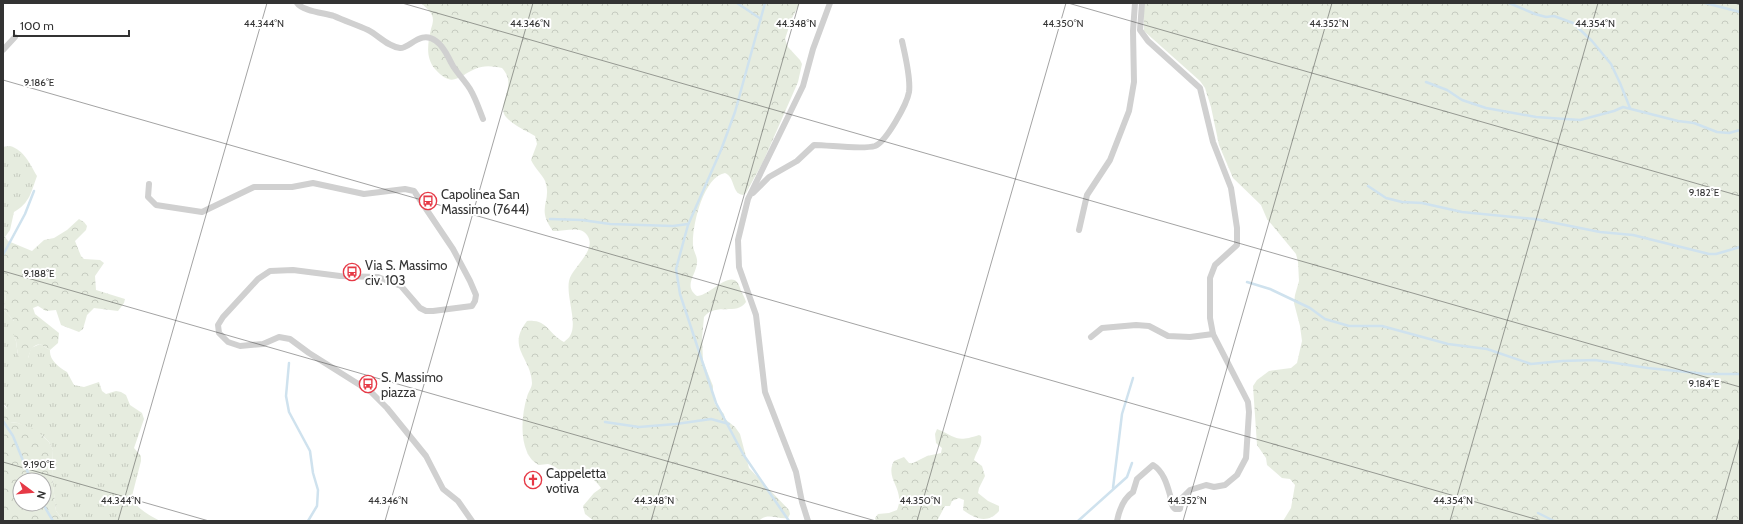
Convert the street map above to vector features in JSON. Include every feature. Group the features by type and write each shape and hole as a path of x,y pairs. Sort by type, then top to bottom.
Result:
{"street":[{"path":"297,3 301,7 332,16 367,30 400,48 405,47 414,40 420,38 435,40 440,44 454,68 477,101 483,120"},
{"path":"808,521 802,502 796,472 765,392 756,315 739,267 738,240 748,199 803,86 813,49 830,3"},
{"path":"1079,230 1087,194 1110,160 1129,111 1134,82 1133,31 1135,3"},
{"path":"1117,521 1118,513 1128,496 1133,492 1137,479 1153,465 1159,469 1170,496 1171,506 1174,509 1180,509 1182,498 1190,490 1206,485 1214,487 1225,485 1237,474 1243,466 1246,458 1249,412 1245,394 1213,334 1210,318 1210,278 1215,265 1237,245 1237,228 1231,188 1213,142 1200,88 1148,41 1140,30 1142,3"},
{"path":"3,50 15,36"},
{"path":"748,199 769,177 797,161 814,145 864,147 875,146 881,142 892,127 909,92 902,40"},
{"path":"149,184 148,196 156,204 202,212 254,187 292,187 313,183 364,194 405,189 414,191 454,249 476,295 472,306 426,311 420,308 401,286 378,276 340,276 293,270 270,271 258,279 223,317 218,326 219,333 228,342 240,346 263,344 279,337 290,339 309,353 371,392 387,408 426,456 443,489 458,501 472,521"},
{"path":"1091,337 1102,328 1136,325 1149,326 1168,336 1190,337 1213,334"}],"green space":[{"path":"421,3 800,3 792,18 785,39 788,47 802,64 798,82 763,162 746,193 743,195 739,194 731,178 725,173 717,176 705,193 700,203 694,226 693,245 697,263 691,280 691,288 697,296 702,295 724,282 733,280 737,282 745,299 746,302 742,306 732,309 714,310 704,317 702,338 703,361 713,386 715,404 724,414 725,419 735,427 740,434 749,468 789,510 790,514 788,518 766,517 759,521 594,521 585,514 583,506 594,493 601,488 593,479 580,474 564,474 557,468 548,464 539,465 530,458 523,439 522,424 525,403 532,383 531,374 519,346 521,330 527,321 534,321 544,325 564,342 570,337 573,324 569,295 569,281 587,252 590,241 587,235 580,230 553,231 545,217 547,196 546,184 531,160 537,144 535,136 512,123 504,113 503,108 508,86 507,75 502,68 485,66 451,80 441,75 432,64 428,50 433,17 429,10"},
{"path":"1143,3 1740,3 1740,521 1283,521 1291,508 1295,485 1290,479 1282,478 1267,465 1266,458 1257,445 1253,386 1257,380 1269,371 1291,368 1297,363 1302,341 1294,303 1299,281 1296,254 1267,219 1261,205 1233,178 1219,145 1211,107 1205,88 1200,81 1144,31"},
{"path":"10,146 23,154 37,176 27,201 14,212 10,230 5,237 3,237 3,147"},
{"path":"79,219 87,226 86,230 75,241 81,256 84,259 100,260 104,263 95,276 96,290 125,299 124,303 118,311 94,308 87,315 83,329 79,332 61,325 56,310 46,311 38,306 33,308 35,314 59,333 58,343 50,350 40,344 36,345 32,348 26,362 21,360 18,356 14,336 14,321 4,310 6,294 3,290 3,237 5,237 8,241 32,251 44,240 54,238 67,230"},
{"path":"3,290 6,294 4,310 14,321 14,336 18,356 28,358 31,348 40,344 50,350 53,360 67,372 74,385 84,387 99,382 102,391 106,394 116,391 121,392 126,395 130,405 142,413 144,419 134,448 141,456 141,461 132,496 136,505 160,521 64,521 56,511 52,476 53,450 49,442 43,436 18,423 10,422 6,406 3,404"},
{"path":"3,404 10,413 10,422 18,423 36,430 49,442 53,450 52,476 56,511 64,521 3,521"},
{"path":"937,429 960,439 979,435 981,436 980,445 974,460 982,466 985,476 978,493 988,501 999,506 999,511 990,518 977,518 963,510 964,500 959,498 952,501 950,506 945,506 937,521 876,521 875,518 878,514 889,513 897,510 899,496 892,473 894,461 904,457 909,463 913,463 927,456 941,453 942,448 936,443 935,434"}],"waterway":[{"path":"737,3 761,19"},
{"path":"765,3 735,112 721,150 688,225 676,269 680,294 716,403 743,454 789,521"},
{"path":"1509,3 1535,14 1546,17 1554,16 1573,23 1592,41 1611,64 1630,108"},
{"path":"1705,3 1740,12"},
{"path":"1426,82 1447,90 1462,100 1486,108 1536,117 1580,120 1614,111 1623,107 1678,121 1694,123 1717,132 1729,133 1740,130"},
{"path":"1368,186 1386,198 1402,202 1422,203 1462,212 1535,219 1600,232 1633,235 1709,254 1716,254 1740,247"},
{"path":"3,255 25,214 34,191"},
{"path":"550,219 582,220 610,224 673,226 688,224"},
{"path":"1247,282 1270,289 1310,308 1325,319 1349,326 1382,326 1448,344 1487,349 1531,364 1595,360 1648,368 1706,374 1740,374"},
{"path":"289,363 286,396 289,412 310,451 313,473 318,490 317,506 308,521"},
{"path":"1113,488 1122,414 1133,378"},
{"path":"605,422 639,427 711,419 729,424"},
{"path":"3,421 13,436 28,472"},
{"path":"1078,521 1127,477 1132,463"},
{"path":"48,512 53,521"},
{"path":"1538,513 1554,521"}],"place":[{"name":"Capolinea San Massimo (7644)","path":"428,201"},
{"name":"Via S. Massimo civ. 103","path":"352,272"},
{"name":"S. Massimo piazza","path":"368,384"},
{"name":"Cappeletta votiva","path":"533,480"}]}
